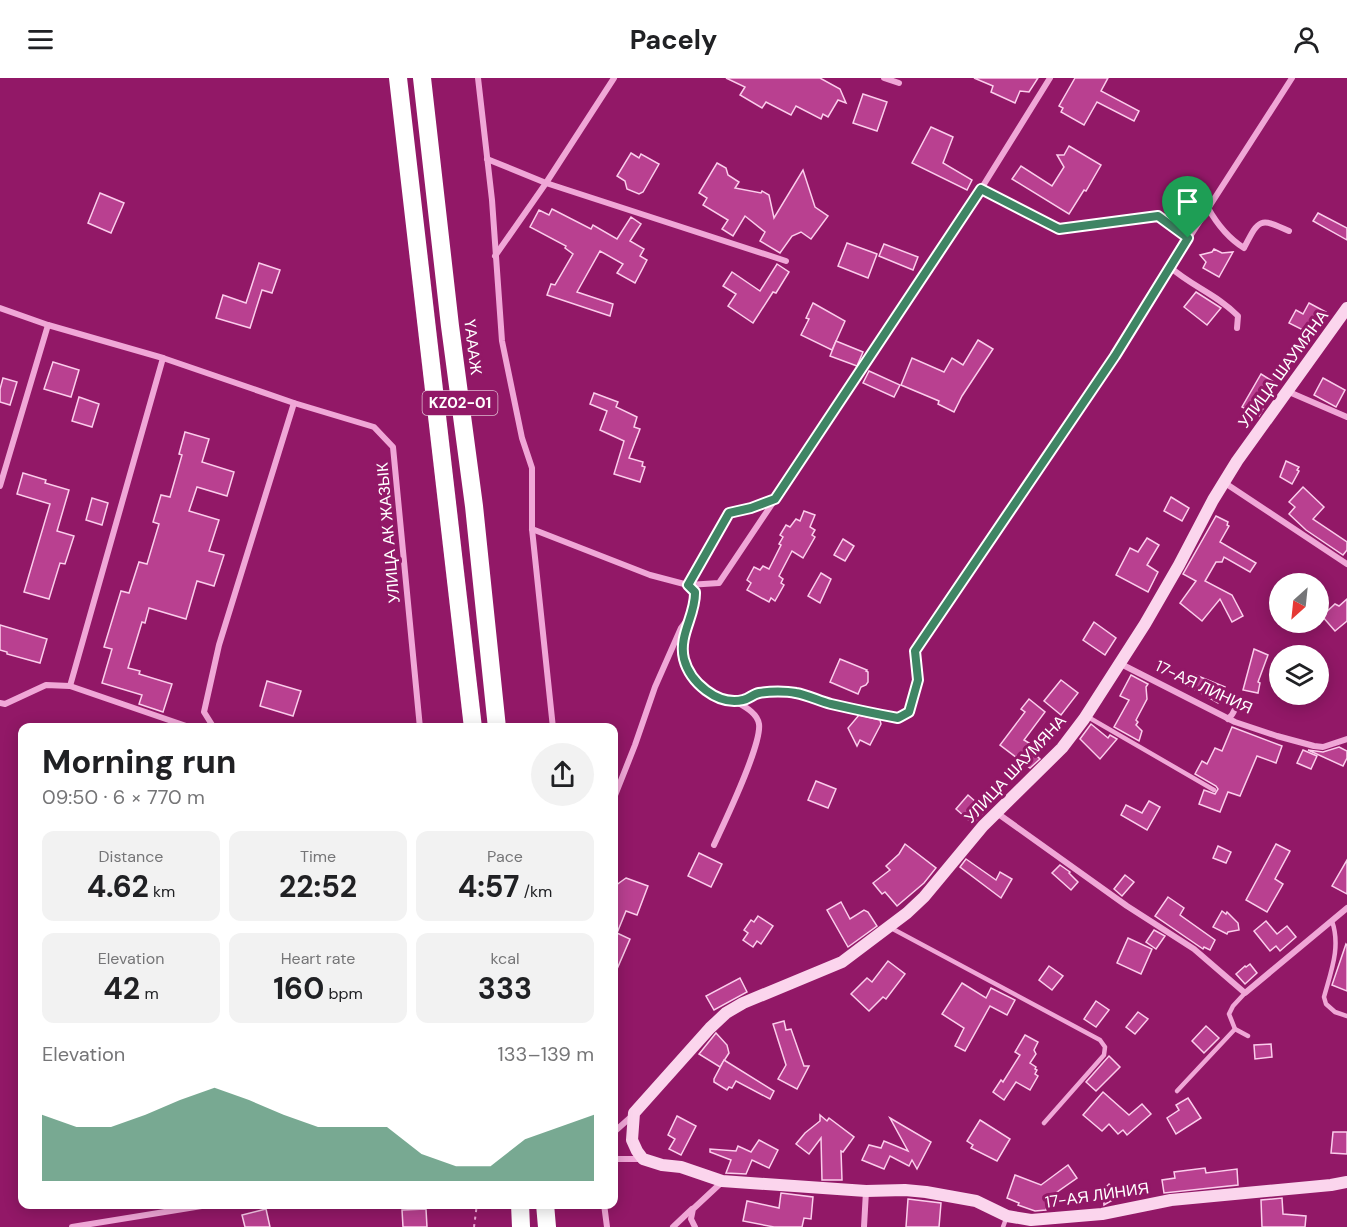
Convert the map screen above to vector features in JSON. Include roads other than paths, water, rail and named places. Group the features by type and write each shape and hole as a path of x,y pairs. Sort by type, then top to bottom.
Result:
{"highway":[{"name":"KZ02-01","path":"398,78 472,723"},
{"name":"ҮАААЖ","path":"422,78 450,326 474,506 496,723"},
{"path":"520,1209 521,1227"},
{"path":"545,1209 547,1227"}],"street":[{"path":"478,78 502,341 522,438 532,468 531,529 552,723"},
{"path":"495,256 546,183 614,78"},
{"path":"884,78 898,83"},
{"path":"531,529 650,575 688,585 719,584 981,189 1050,78"},
{"path":"1160,283 1292,78"},
{"path":"487,159 546,183 786,261"},
{"path":"1208,208 1216,222 1244,248 1256,225 1260,223 1274,224 1289,231"},
{"path":"1170,267 1183,278 1225,303 1238,316 1237,328"},
{"name":"УЛИЦА АК ЖАЗЫК","path":"0,308 374,427 393,447 420,723"},
{"name":"УЛИЦА ШАУМЯНА","path":"634,1113 726,1013 743,1003 842,962 907,914 1015,792 1062,748 1150,614 1237,461 1347,308"},
{"path":"0,486 48,325"},
{"path":"70,686 163,358"},
{"path":"1288,392 1347,417"},
{"path":"211,723 204,712 219,645 294,403"},
{"path":"1225,483 1347,564"},
{"path":"688,585 695,592 691,615 684,632 683,645 684,658 690,672 703,689 733,700 752,711 759,724 749,766 714,845"},
{"path":"618,788 655,687 681,628 691,615"},
{"name":"17-АЯ ЛИНИЯ","path":"1119,663 1228,719 1276,736 1323,747 1347,740"},
{"path":"733,700 742,700 758,693 794,692 814,697 828,704 898,718 909,712 918,680 916,669"},
{"path":"0,703 4,704 46,686 70,686 177,723"},
{"path":"1228,719 1233,715 1236,698"},
{"path":"997,813 1127,906 1194,950 1235,982 1245,993 1347,908"},
{"path":"618,1128 634,1113"},
{"path":"634,1113 632,1140 636,1151 643,1159"},
{"path":"618,1159 643,1159"},
{"name":"17-АЯ ЛИНИЯ","path":"643,1159 662,1165 681,1167 722,1181 866,1191 905,1190 976,1201 1005,1222 1074,1218 1171,1200 1347,1182"},
{"path":"673,1227 722,1181"},
{"path":"864,1227 866,1191"},
{"path":"72,1227 183,1209"},
{"path":"605,1209 607,1227"},
{"path":"693,1209 691,1220 695,1227"}],"lane":[{"path":"1085,716 1214,790"},
{"path":"1332,921 1336,933 1337,949 1324,997 1326,1004 1335,1012 1347,1016"},
{"path":"888,927 1100,1040 1106,1047 1104,1055 1044,1123"},
{"path":"1245,993 1229,1014 1235,1029 1248,1036"},
{"path":"1177,1091 1235,1029"}]}
